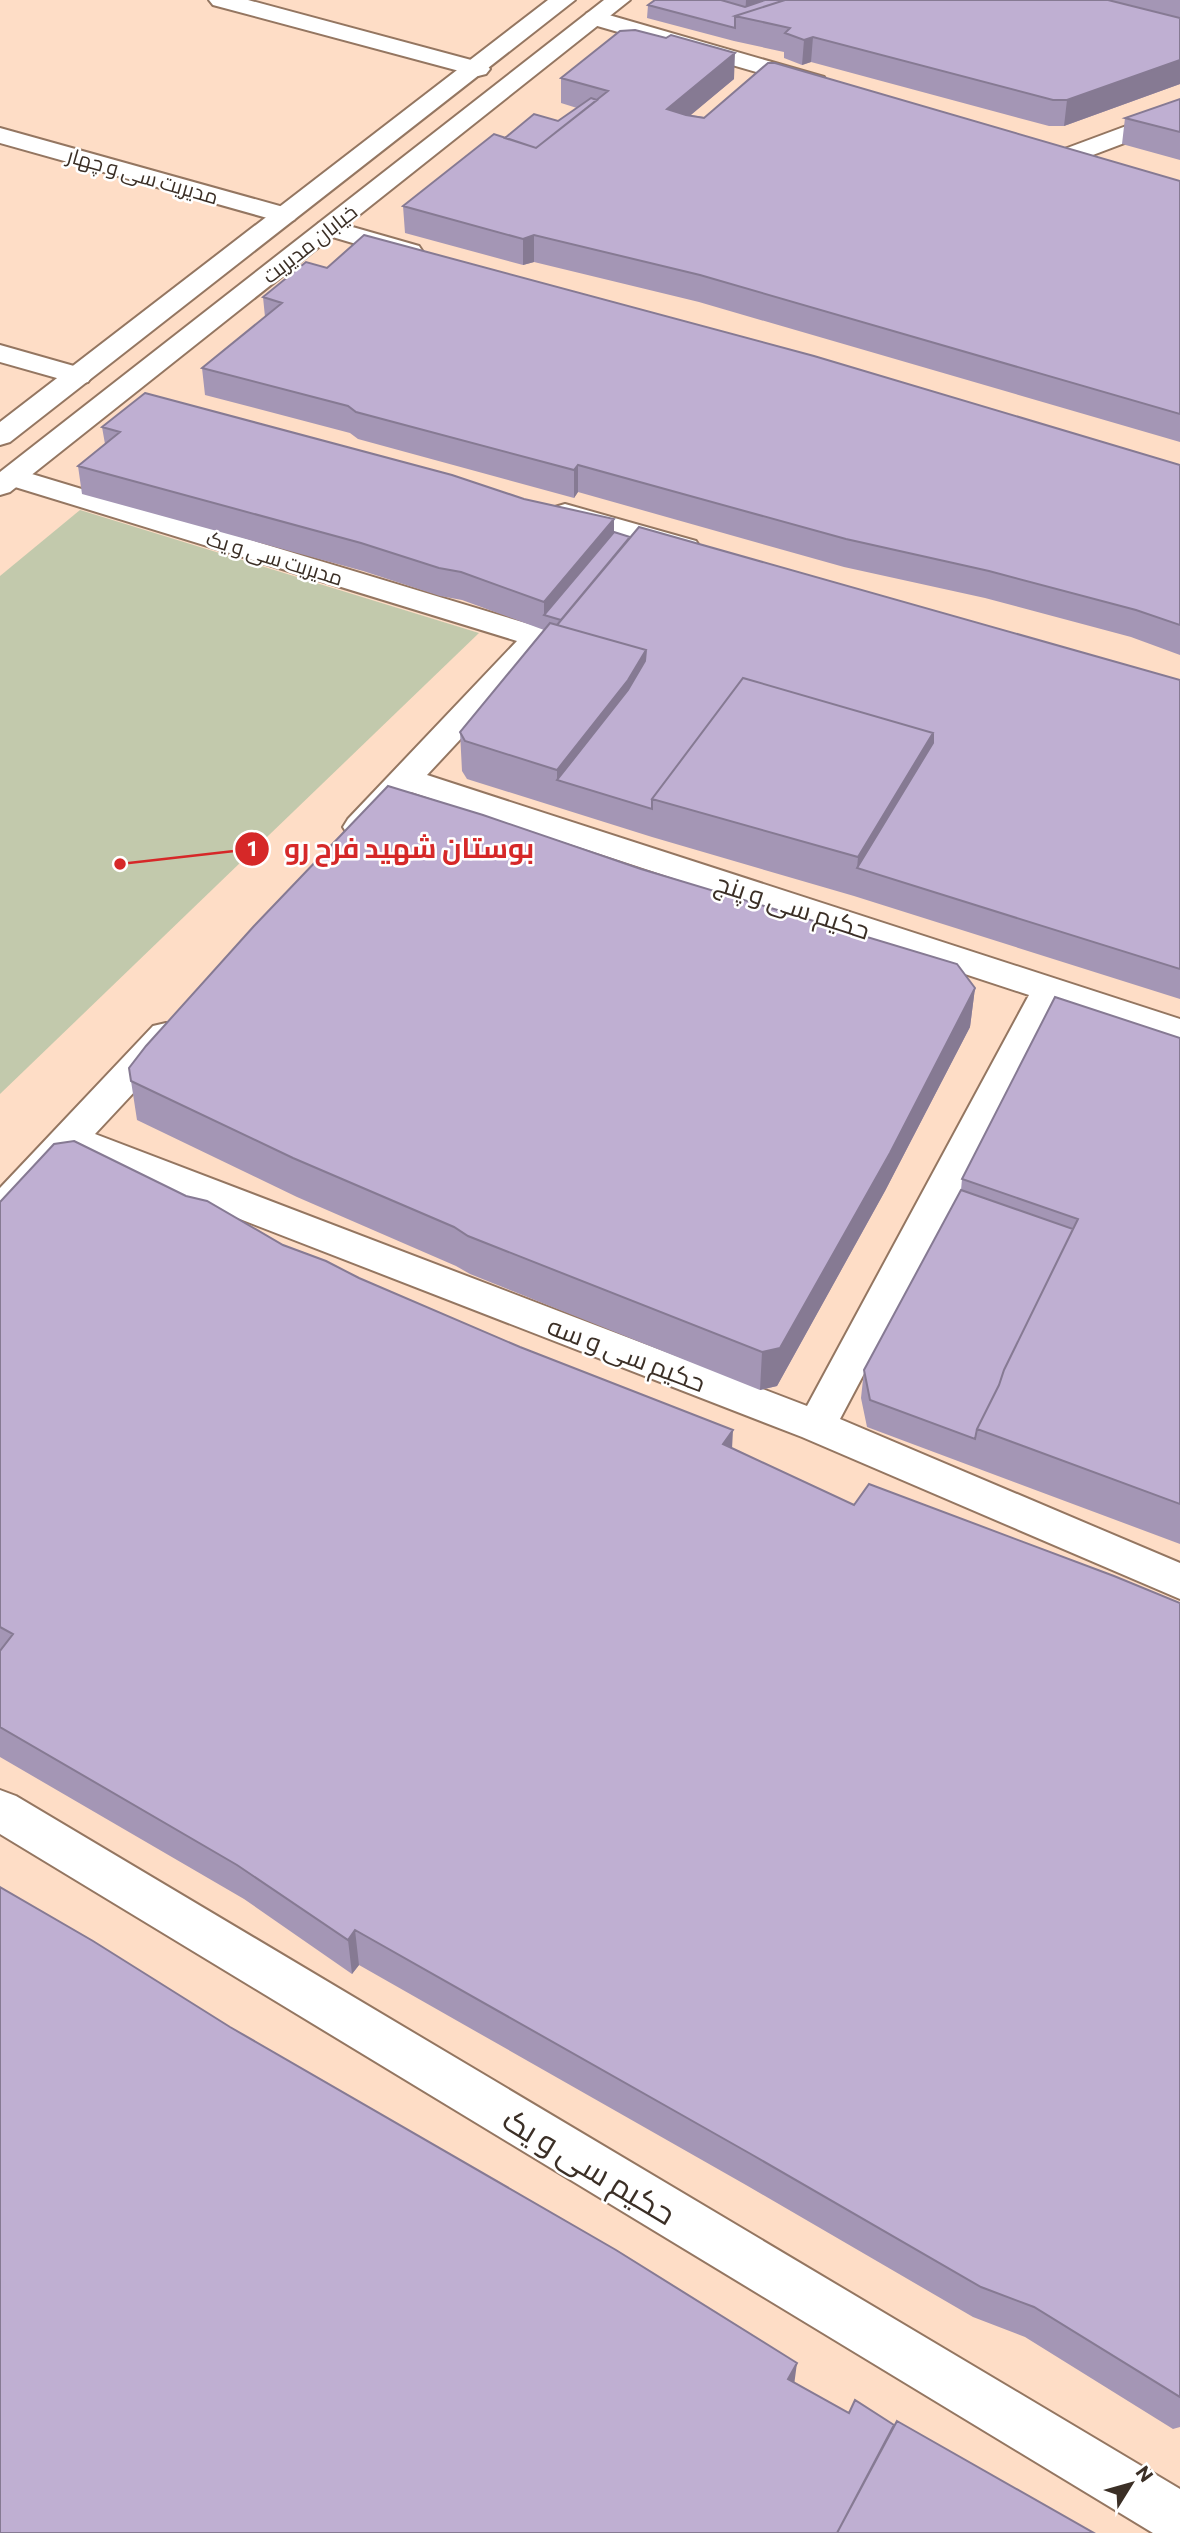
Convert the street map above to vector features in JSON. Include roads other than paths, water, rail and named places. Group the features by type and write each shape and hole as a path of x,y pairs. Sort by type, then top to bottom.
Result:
{"street":[{"path":"221,0 478,69"},
{"name":"خیابان مدیریت","path":"0,436 478,69 563,0"},
{"name":"خیابان مدیریت","path":"6,482 138,394 328,228 618,0"},
{"path":"595,18 832,87"},
{"path":"1068,156 1180,113"},
{"name":"مدیریت سی و چهار","path":"0,135 285,215"},
{"path":"1042,149 1106,167"},
{"path":"328,228 435,259"},
{"path":"0,353 78,376"},
{"name":"مدیریت سی و یک","path":"6,482 538,637 406,779"},
{"path":"539,506 712,554"},
{"path":"340,849 406,779"},
{"name":"حکیم سی و پنج","path":"406,779 1180,1032"},
{"path":"816,1426 1050,988"},
{"path":"0,1212 191,1008"},
{"name":"حکیم سی و سه","path":"69,1138 816,1426 1180,1582"},
{"name":"حکیم سی و یک","path":"0,1810 1180,2519"}],"place":[{"name":"بوستان شهید فرح رو","path":"120,864"}]}
